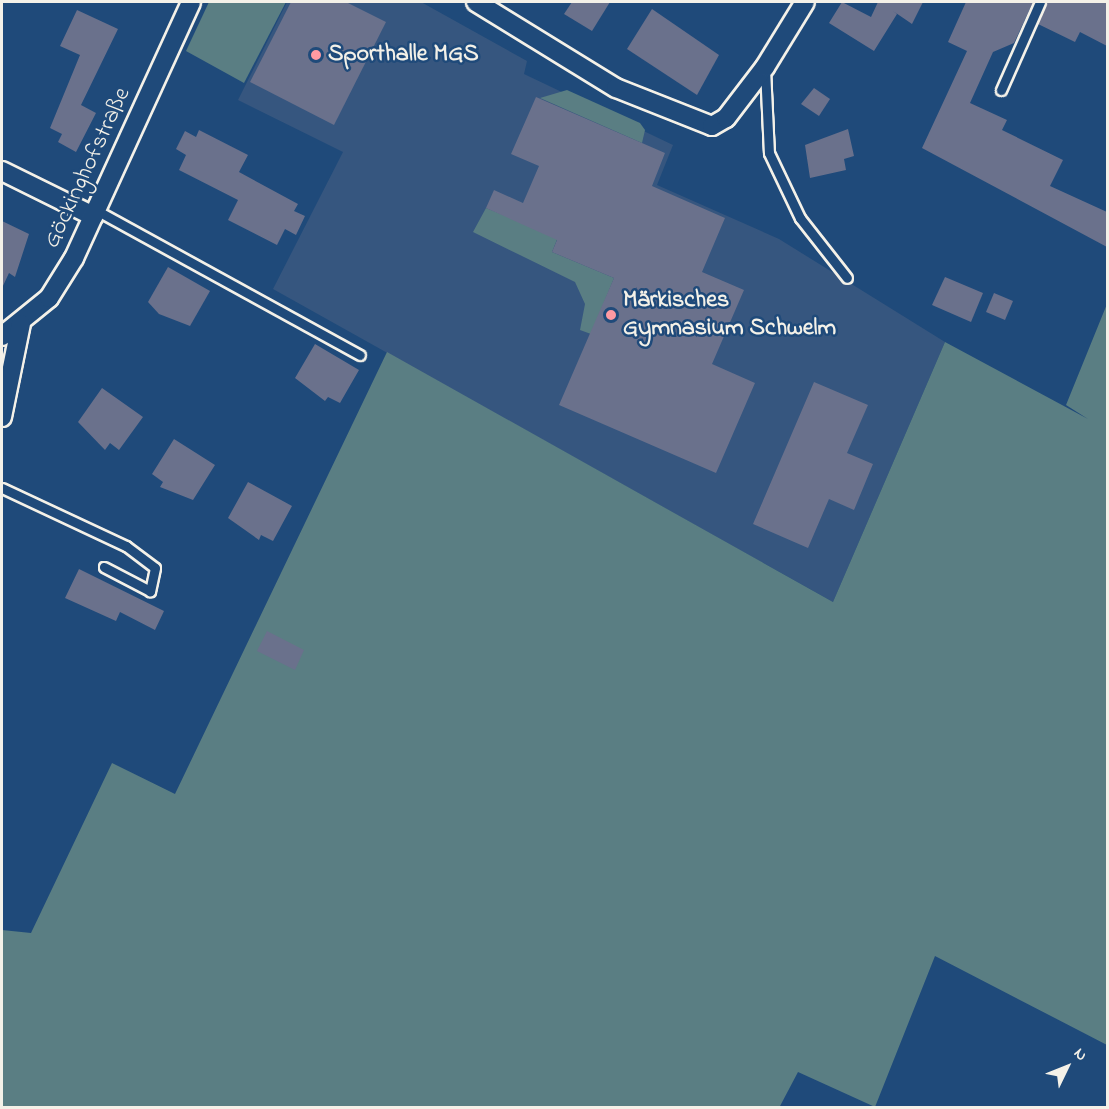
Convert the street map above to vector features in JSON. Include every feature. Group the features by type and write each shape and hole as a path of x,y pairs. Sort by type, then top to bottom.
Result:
{"street":[{"name":"Göckinghofstraße","path":"2,336 21,324 49,298 95,213 191,2"},
{"path":"476,2 616,88 698,124 712,126 726,118 765,67 805,2"},
{"path":"2,171 95,213"},
{"path":"2,417 21,324"}],"lane":[{"path":"1001,90 1040,2"},
{"path":"765,67 769,153 800,218 847,278"},
{"path":"95,213 360,355"},
{"path":"2,488 126,546 155,567 150,591 104,567"}],"shaded area":[{"name":"Märkisches Gymnasium Schwelm","path":"287,2 421,2 527,61 524,74 673,145 657,185 779,239 945,342 833,602 273,289 343,152 238,100"}],"green space":[{"path":"209,2 286,2 244,83 186,51"},
{"path":"567,90 640,123 645,130 642,143 540,98"},
{"path":"486,208 558,237 552,252 614,278 591,334 580,330 585,304 575,282 473,232"},
{"path":"1107,304 1107,1045 935,956 875,1107 798,1072 779,1108 2,1107 2,930 31,933 112,763 175,794 387,352 833,602 945,342 1088,419 1066,405"}],"building":[{"name":"Sporthalle MGS","path":"291,2 346,2 386,22 334,125 250,82"},
{"path":"572,2 610,2 592,31 564,14"},
{"path":"842,2 871,17 878,2 923,2 912,24 893,11 897,14 874,51 829,23"},
{"path":"966,2 1033,2 1014,43 993,52 970,103 1007,120 1002,130 1063,160 1050,186 1107,212 1107,247 922,148 967,51 948,42"},
{"path":"1047,2 1107,2 1107,46 1080,32 1075,42 1038,24"},
{"path":"652,9 719,55 697,95 627,49"},
{"path":"77,10 118,29 81,105 96,113 76,152 58,142 62,134 50,128 80,55 60,46"},
{"path":"814,88 830,99 819,116 801,104"},
{"path":"536,97 665,153 652,186 725,218 702,272 744,290 712,364 755,383 716,473 559,405 614,278 552,252 557,240 486,208 494,190 523,203 539,166 511,154"},
{"path":"848,129 854,156 844,159 846,170 810,178 805,145"},
{"path":"199,130 248,155 239,172 298,204 294,211 305,216 296,235 285,229 277,245 228,220 238,200 179,170 186,155 176,149 185,131 196,137"},
{"path":"2,221 29,234 15,277 9,273 2,288"},
{"path":"168,267 210,291 190,326 159,314 148,302"},
{"path":"945,277 983,293 971,322 932,305"},
{"path":"994,293 1013,301 1005,320 986,312"},
{"path":"315,344 359,370 340,403 328,397 325,401 295,378"},
{"path":"814,382 868,405 847,453 873,464 854,510 829,499 808,548 753,524"},
{"path":"102,388 143,417 119,450 110,443 105,450 78,422"},
{"path":"174,439 215,465 193,500 160,487 163,482 152,474"},
{"path":"248,482 292,506 273,541 261,535 259,540 228,518"},
{"path":"79,569 164,611 155,630 120,612 116,621 65,598"},
{"path":"267,631 304,650 295,670 257,651"}],"place":[{"name":"Sporthalle MGS","path":"316,55"},
{"name":"Märkisches Gymnasium Schwelm","path":"611,315"}]}
